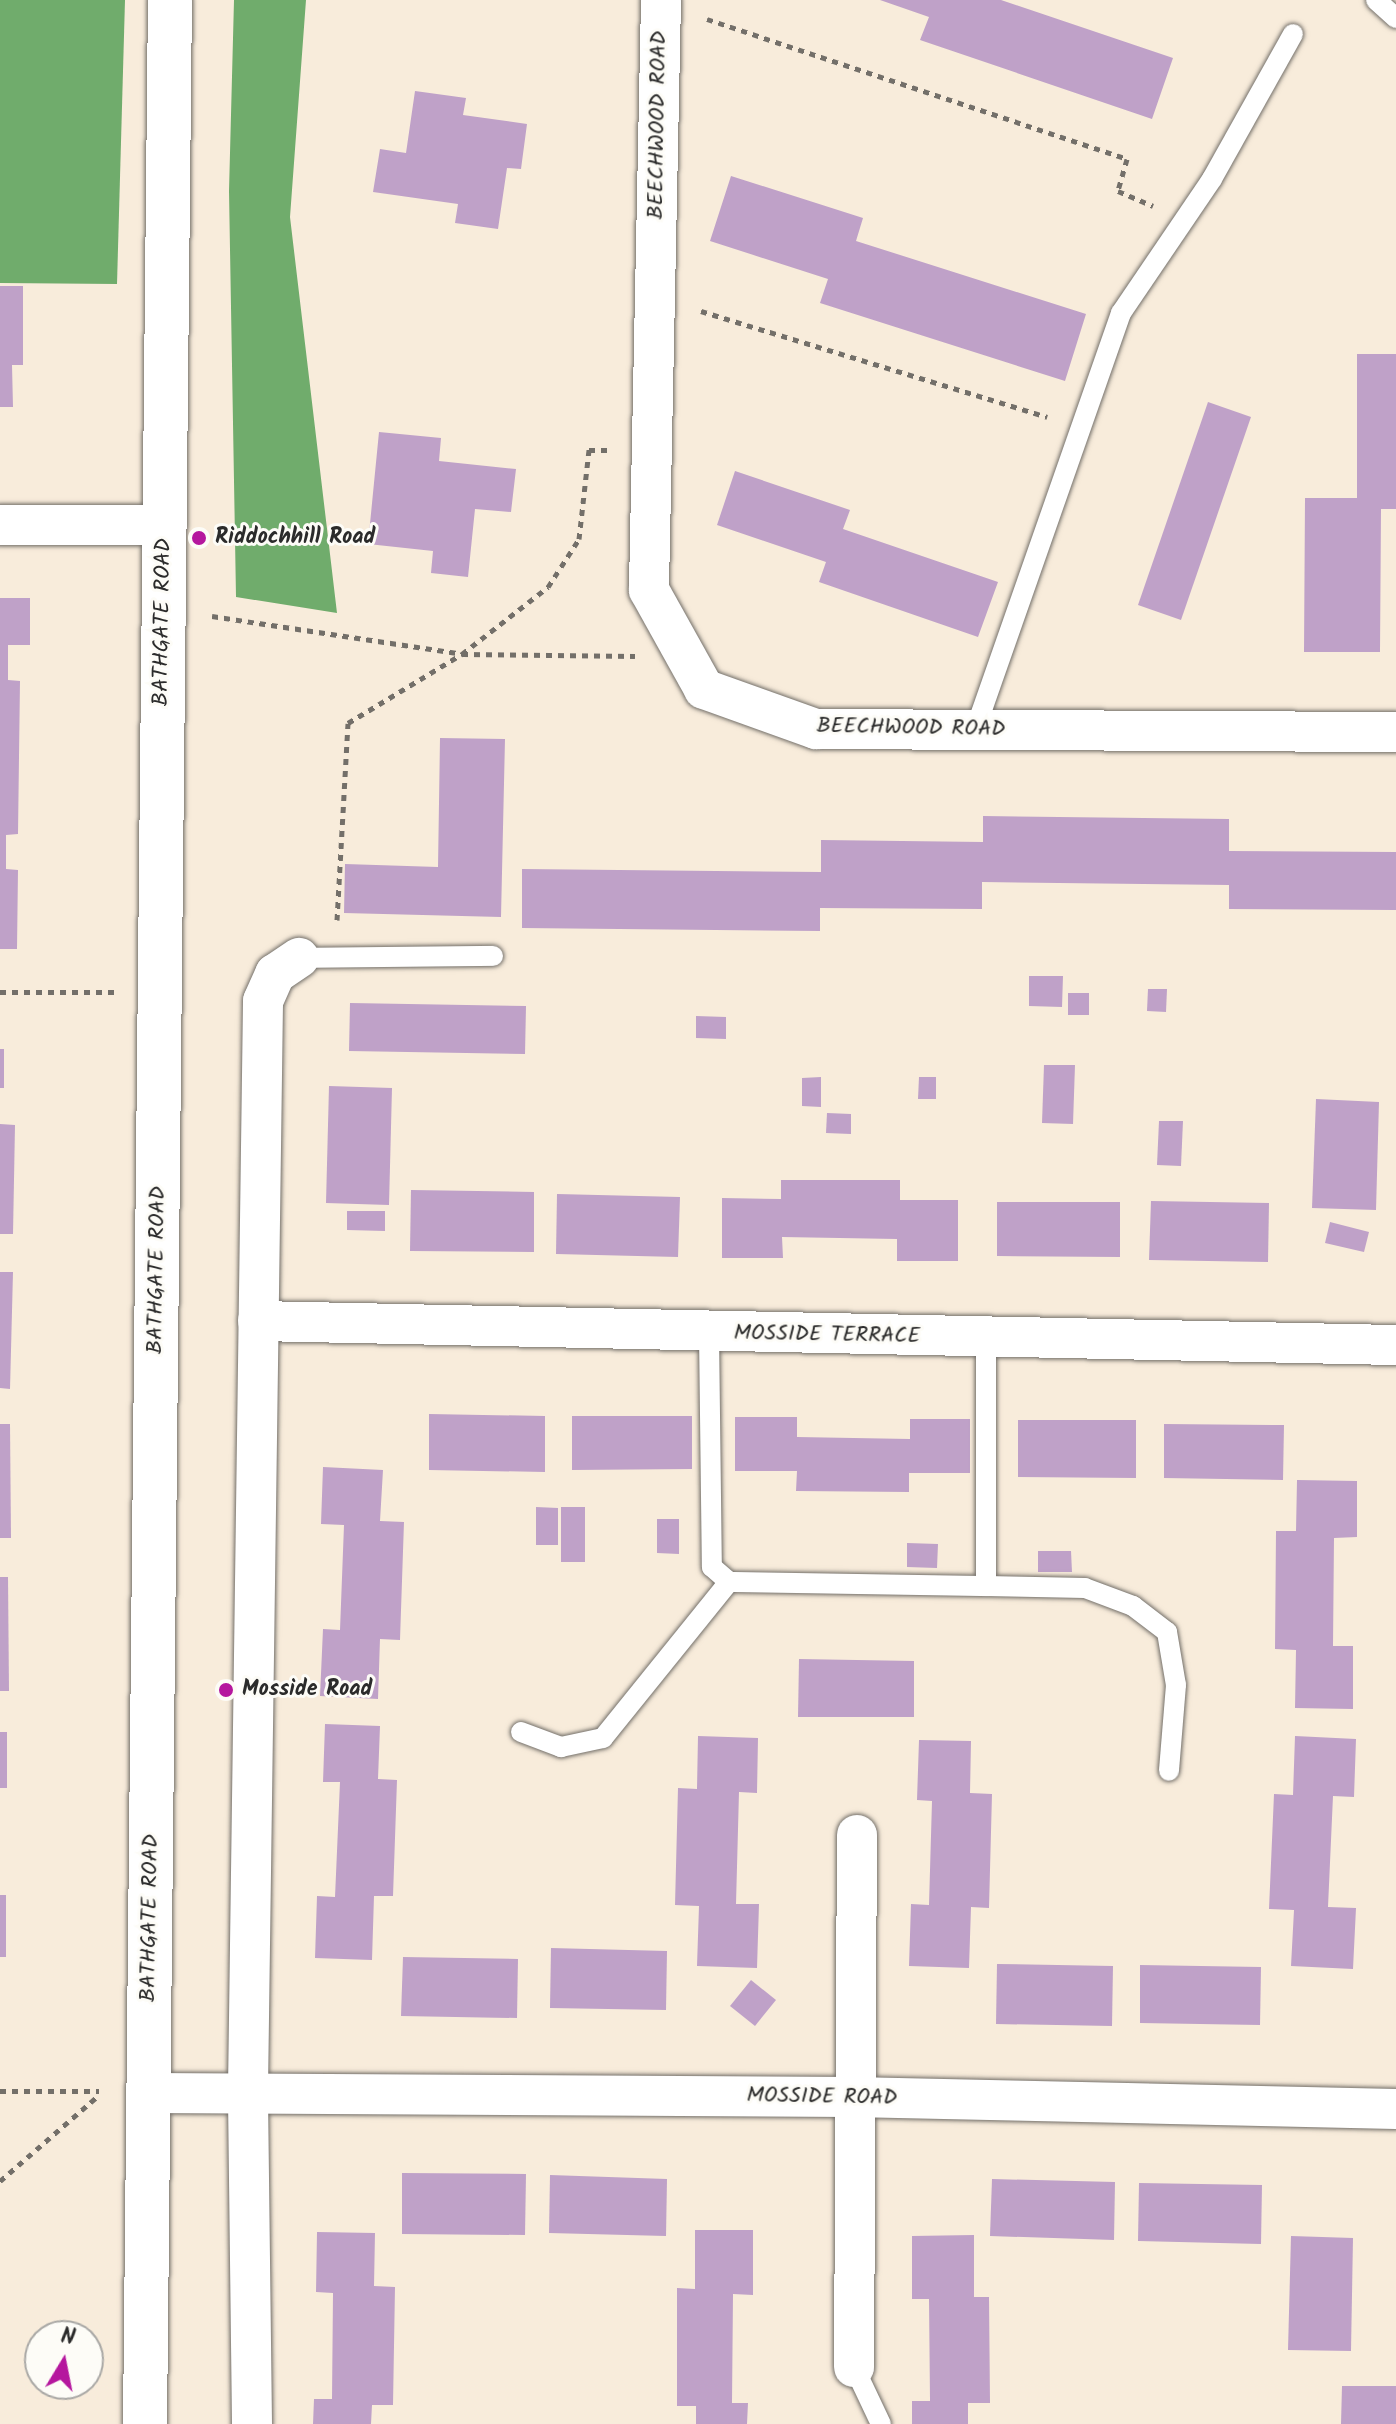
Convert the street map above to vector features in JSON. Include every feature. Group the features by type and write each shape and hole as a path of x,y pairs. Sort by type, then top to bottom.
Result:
{"main road":[{"name":"BATHGATE ROAD","path":"145,2424 170,0"}],"street":[{"name":"BEECHWOOD ROAD","path":"660,2 649,590 704,689 816,729 1396,732"},
{"path":"0,525 164,525"},
{"path":"252,2424 248,2090 263,1001 275,974 317,958"},
{"name":"MOSSIDE TERRACE","path":"258,1321 709,1333 1396,1345"},
{"path":"854,2367 852,2097 857,1835"},
{"name":"MOSSIDE ROAD","path":"149,2093 248,2090 852,2097 1396,2109"}],"lane":[{"path":"1376,0 1396,18"},
{"path":"975,730 1121,313 1184,219 1293,34"},
{"path":"317,958 493,956"},
{"path":"709,1333 712,1567 729,1582 1085,1588 1133,1606 1167,1632 1176,1685 1169,1771"},
{"path":"986,1338 986,1586"},
{"path":"521,1732 561,1747 603,1738 729,1582"},
{"path":"854,2367 881,2424"}],"path":[{"path":"660,2 1127,159 1118,191 1184,219"},
{"path":"654,296 1079,426"},
{"path":"317,958 348,723 462,654 548,587 579,539 589,450 652,450"},
{"path":"164,609 462,654 556,659 653,656 681,648"},
{"path":"0,992 159,993"},
{"path":"0,2091 103,2091 0,2181"}],"green space":[{"path":"0,0 125,0 117,284 0,283"},
{"path":"234,0 306,0 290,217 337,613 236,597 229,191"}],"building":[{"path":"880,0 1001,0 1173,58 1152,119 920,40 929,17"},
{"path":"415,91 466,98 463,115 527,124 521,169 507,168 498,229 455,223 458,204 373,192 380,149 406,153"},
{"path":"731,176 863,218 856,241 1086,314 1065,381 820,303 828,279 710,241"},
{"path":"0,286 23,286 23,365 12,365 13,407 0,407"},
{"path":"1357,354 1396,354 1396,509 1381,509 1380,652 1304,652 1305,498 1357,498"},
{"path":"1208,402 1251,417 1181,620 1138,605"},
{"path":"379,432 441,438 439,461 516,469 511,512 475,509 468,577 431,573 433,551 368,544"},
{"path":"735,471 850,510 843,529 998,582 978,637 819,582 826,562 717,525"},
{"path":"0,598 30,598 30,645 8,645 8,680 20,681 18,834 6,835 6,869 18,870 17,949 0,949"},
{"path":"440,738 505,739 501,917 344,913 345,864 438,867"},
{"path":"983,816 1229,819 1229,851 1396,852 1396,910 1229,909 1229,885 982,882 982,909 820,908 820,931 522,928 522,869 821,872 821,840 983,842"},
{"path":"1029,976 1063,976 1062,1007 1029,1006"},
{"path":"1148,989 1167,989 1166,1012 1147,1011"},
{"path":"1068,993 1089,993 1089,1015 1068,1015"},
{"path":"350,1003 526,1006 525,1054 349,1051"},
{"path":"696,1016 726,1017 726,1039 696,1038"},
{"path":"0,1049 4,1049 4,1088 0,1088"},
{"path":"1044,1065 1075,1065 1073,1124 1042,1123"},
{"path":"821,1077 821,1107 802,1106 802,1078"},
{"path":"919,1077 936,1077 936,1099 918,1099"},
{"path":"329,1086 392,1088 389,1205 326,1203"},
{"path":"1316,1099 1379,1102 1376,1210 1312,1208"},
{"path":"827,1113 851,1114 851,1134 826,1133"},
{"path":"1159,1121 1183,1121 1181,1166 1157,1165"},
{"path":"0,1124 15,1125 13,1234 0,1234"},
{"path":"781,1180 900,1180 900,1200 958,1200 958,1261 897,1261 897,1239 782,1237 783,1258 722,1258 722,1198 781,1199"},
{"path":"411,1190 534,1192 534,1252 410,1251"},
{"path":"557,1194 680,1197 678,1257 556,1254"},
{"path":"1151,1201 1269,1203 1268,1262 1149,1260"},
{"path":"997,1202 1120,1202 1120,1257 997,1256"},
{"path":"347,1211 385,1211 385,1231 347,1230"},
{"path":"1330,1222 1369,1232 1364,1252 1325,1243"},
{"path":"0,1272 13,1272 10,1389 0,1388"},
{"path":"429,1414 545,1416 545,1472 429,1470"},
{"path":"572,1416 692,1416 692,1469 572,1470"},
{"path":"735,1417 797,1417 797,1437 910,1439 910,1419 970,1419 970,1473 909,1473 909,1492 796,1491 797,1471 735,1471"},
{"path":"1018,1420 1136,1420 1136,1478 1018,1477"},
{"path":"0,1424 10,1424 11,1538 0,1538"},
{"path":"1164,1424 1284,1425 1283,1480 1164,1478"},
{"path":"323,1467 383,1470 380,1521 404,1522 400,1640 380,1639 378,1699 320,1696 323,1629 340,1630 344,1525 321,1524"},
{"path":"1297,1480 1357,1481 1357,1537 1334,1538 1333,1646 1353,1646 1353,1709 1295,1708 1296,1650 1275,1649 1276,1531 1296,1531"},
{"path":"536,1507 558,1508 558,1545 536,1545"},
{"path":"561,1507 585,1507 585,1562 561,1562"},
{"path":"657,1519 679,1519 679,1554 657,1553"},
{"path":"907,1543 938,1544 937,1568 907,1567"},
{"path":"1038,1551 1071,1551 1072,1572 1038,1572"},
{"path":"0,1577 8,1577 9,1691 0,1691"},
{"path":"799,1659 914,1661 914,1717 798,1717"},
{"path":"325,1724 380,1726 378,1779 397,1780 393,1896 374,1896 372,1960 315,1958 317,1896 335,1897 340,1782 323,1782"},
{"path":"0,1732 7,1732 7,1788 0,1788"},
{"path":"698,1736 758,1738 757,1793 739,1792 736,1904 759,1904 757,1968 697,1966 699,1906 675,1905 678,1788 697,1789"},
{"path":"1295,1736 1356,1739 1354,1797 1333,1796 1328,1907 1356,1908 1353,1969 1291,1966 1294,1910 1269,1909 1274,1794 1293,1795"},
{"path":"919,1740 971,1741 970,1793 992,1794 989,1908 971,1907 969,1968 909,1966 911,1904 929,1905 932,1801 917,1800"},
{"path":"0,1895 6,1895 6,1957 0,1957"},
{"path":"551,1948 667,1951 666,2010 550,2008"},
{"path":"403,1957 518,1959 517,2018 401,2016"},
{"path":"997,1964 1113,1966 1112,2026 996,2024"},
{"path":"1140,1965 1261,1967 1260,2025 1140,2023"},
{"path":"751,1980 776,2000 755,2026 730,2006"},
{"path":"402,2173 526,2174 525,2235 402,2234"},
{"path":"550,2175 667,2179 666,2236 549,2233"},
{"path":"992,2179 1115,2182 1114,2240 990,2236"},
{"path":"1139,2183 1262,2185 1261,2244 1138,2241"},
{"path":"695,2230 753,2230 753,2295 733,2294 732,2403 748,2403 747,2424 696,2424 696,2406 677,2406 677,2288 695,2289"},
{"path":"317,2232 375,2233 374,2286 395,2287 393,2405 372,2405 371,2424 313,2424 314,2399 332,2399 333,2293 316,2292"},
{"path":"974,2235 974,2297 989,2297 990,2403 968,2403 968,2424 912,2424 912,2401 930,2401 929,2299 912,2299 912,2236"},
{"path":"1291,2236 1353,2238 1351,2351 1288,2350"},
{"path":"1342,2386 1396,2386 1396,2424 1341,2424"}],"place":[{"name":"Riddochhill Road","path":"199,538"},
{"name":"Mosside Road","path":"226,1690"}]}
